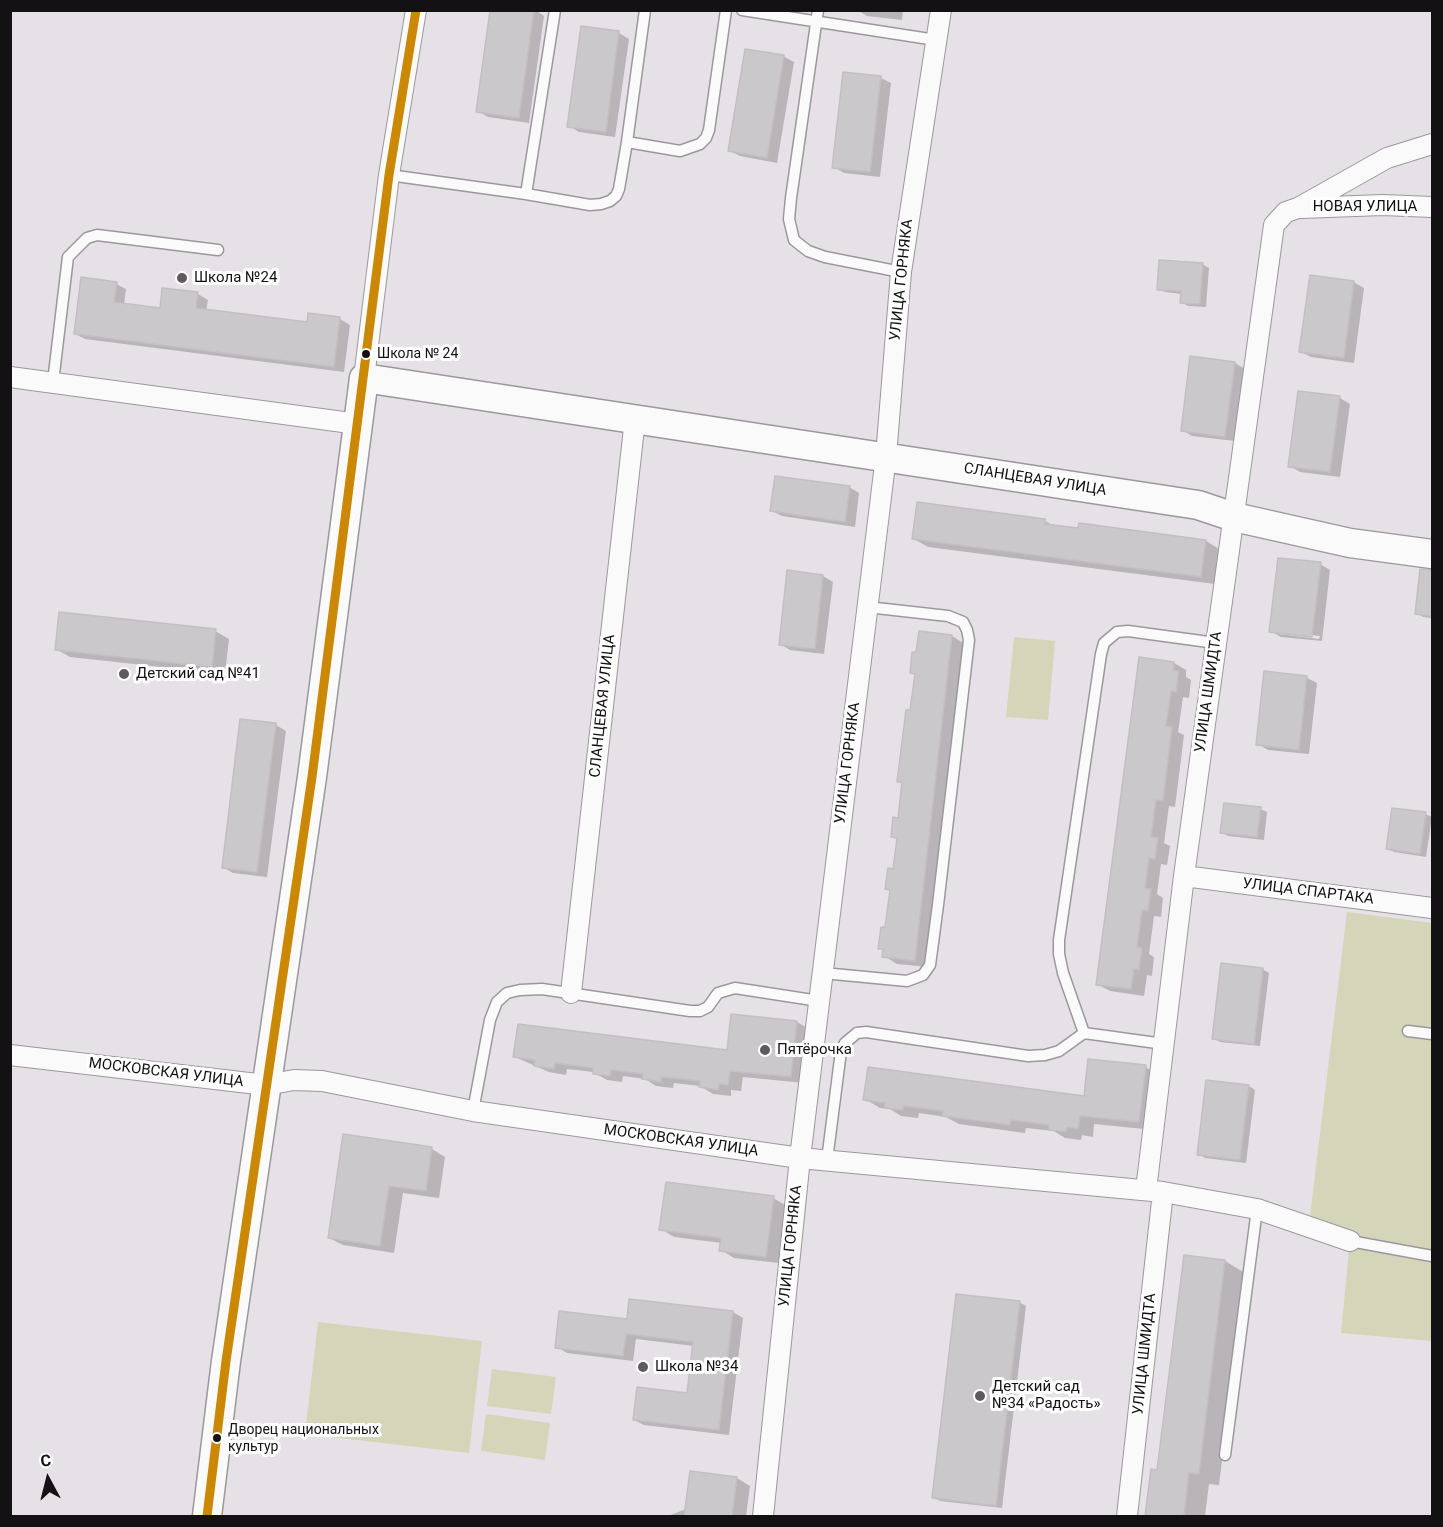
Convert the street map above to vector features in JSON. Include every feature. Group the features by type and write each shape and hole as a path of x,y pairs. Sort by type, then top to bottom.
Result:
{"main road":[{"name":"СЛАНЦЕВАЯ УЛИЦА","path":"364,378 886,456 1198,506 1234,517 1350,543 1432,554"},
{"path":"207,1516 226,1361 312,777 364,378"}],"street":[{"path":"364,378 389,175 416,10"},
{"name":"УЛИЦА ГОРНЯКА","path":"763,1516 800,1158 886,456 901,272 941,10"},
{"name":"УЛИЦА ШМИДТА","path":"1127,1516 1155,1191 1164,1044 1184,876 1274,225 1286,213 1387,158 1432,144"},
{"name":"НОВАЯ УЛИЦА","path":"1298,208 1383,205 1432,207"},
{"path":"10,377 358,424"},
{"name":"СЛАНЦЕВАЯ УЛИЦА","path":"571,993 635,419"},
{"name":"УЛИЦА СПАРТАКА","path":"1184,876 1432,908"},
{"name":"МОСКОВСКАЯ УЛИЦА","path":"10,1055 266,1085 294,1080 322,1081 473,1111 800,1158 1155,1191 1257,1209 1350,1241"}],"lane":[{"path":"526,194 555,10"},
{"path":"389,175 590,205 610,201 619,189 645,10"},
{"path":"627,142 680,151 700,144 706,138 726,10"},
{"path":"742,10 817,16 936,40"},
{"path":"817,16 791,198 789,219 794,240 808,251 901,272"},
{"path":"53,382 68,257 87,238 97,235 218,250"},
{"path":"823,973 907,981 923,975 930,965 939,905 969,640 967,630 963,622 948,616 867,607"},
{"path":"1084,1033 1064,973 1059,954 1059,940 1104,643 1117,632 1128,631 1216,643"},
{"path":"473,1111 490,1020 497,1002 507,993 542,989 690,1011 700,1011 708,1007 718,993 735,988 819,1001"},
{"path":"1408,1031 1432,1034"},
{"path":"827,1160 841,1051 845,1043 857,1033 866,1032 1028,1056 1059,1051 1084,1033 1164,1044"},
{"path":"1225,1455 1257,1209"},
{"path":"1350,1241 1432,1256"}],"green space":[{"path":"1014,637 1055,641 1048,720 1006,717"},
{"path":"1347,912 1432,923 1432,1341 1341,1333 1351,1230 1309,1224"},
{"path":"318,1322 482,1341 469,1453 305,1434"},
{"path":"492,1369 556,1377 551,1414 487,1406"},
{"path":"486,1414 550,1423 545,1460 481,1451"}],"building":[{"path":"490,10 534,10 519,118 476,112"},
{"path":"581,26 619,31 606,132 567,127"},
{"path":"745,49 784,55 767,158 728,151"},
{"path":"843,72 881,76 870,172 832,168"},
{"path":"1159,260 1203,263 1200,304 1180,303 1181,291 1157,290"},
{"path":"1310,275 1354,281 1344,358 1299,352"},
{"path":"81,277 117,282 114,302 160,308 162,288 198,292 196,308 307,322 308,313 340,317 334,367 74,334"},
{"path":"1190,356 1235,362 1225,437 1181,431"},
{"path":"1298,391 1340,396 1330,472 1288,467"},
{"path":"775,476 850,486 845,522 770,511"},
{"path":"917,502 1045,519 1045,524 1078,528 1079,523 1206,540 1201,577 912,539"},
{"path":"1278,558 1321,562 1312,637 1269,632"},
{"path":"1420,569 1432,570 1432,616 1415,614"},
{"path":"787,570 823,575 815,649 779,645"},
{"path":"59,612 216,629 212,667 55,650"},
{"path":"919,631 952,635 915,961 882,957 883,949 878,949 881,927 885,927 890,890 885,889 888,868 893,869 897,838 891,837 893,817 898,818 902,782 897,782 906,710 910,710 915,674 910,673 912,652 916,652"},
{"path":"1139,657 1174,662 1173,670 1179,671 1176,692 1171,691 1166,726 1172,727 1163,801 1156,800 1151,837 1158,838 1155,859 1149,858 1145,889 1151,889 1148,911 1142,910 1137,947 1142,948 1139,970 1134,969 1131,989 1096,985"},
{"path":"1264,671 1307,676 1299,750 1256,745"},
{"path":"240,719 276,723 257,872 222,868"},
{"path":"1224,803 1261,807 1257,837 1220,833"},
{"path":"1392,808 1426,812 1420,854 1386,849"},
{"path":"1221,963 1263,968 1254,1044 1212,1039"},
{"path":"731,1014 797,1021 791,1077 730,1071 728,1085 719,1084 718,1090 699,1087 700,1081 662,1077 661,1082 642,1079 643,1074 611,1070 610,1076 593,1074 593,1068 555,1063 554,1069 534,1066 535,1060 513,1057 518,1024 727,1050"},
{"path":"1088,1059 1146,1065 1139,1122 1080,1116 1078,1129 1067,1127 1066,1132 1049,1130 1049,1125 1011,1120 1010,1125 942,1116 943,1111 904,1106 903,1110 884,1108 885,1103 863,1100 868,1067 1084,1096"},
{"path":"1206,1080 1249,1085 1240,1160 1197,1155"},
{"path":"343,1134 432,1147 426,1191 389,1186 380,1246 328,1238"},
{"path":"666,1182 774,1196 766,1257 719,1251 721,1238 659,1230"},
{"path":"1184,1255 1225,1260 1199,1474 1189,1473 1184,1516 1145,1516 1151,1469 1157,1470"},
{"path":"956,1294 1020,1301 996,1506 932,1498"},
{"path":"629,1299 733,1311 719,1430 633,1420 637,1387 687,1393 693,1342 626,1334 623,1356 555,1348 559,1311 627,1319"},
{"path":"690,1471 737,1477 732,1516 684,1516"}],"transit line":[{"path":"207,1516 226,1361 312,777 389,175 416,10"}],"place":[{"name":"Школа №24","path":"182,278"},
{"name":"Школа № 24","path":"366,354"},
{"name":"Детский сад №41","path":"124,674"},
{"name":"Пятёрочка","path":"765,1050"},
{"name":"Школа №34","path":"643,1367"},
{"name":"Детский сад №34 «Радость»","path":"980,1396"},
{"name":"Дворец национальных культур","path":"217,1438"}]}
